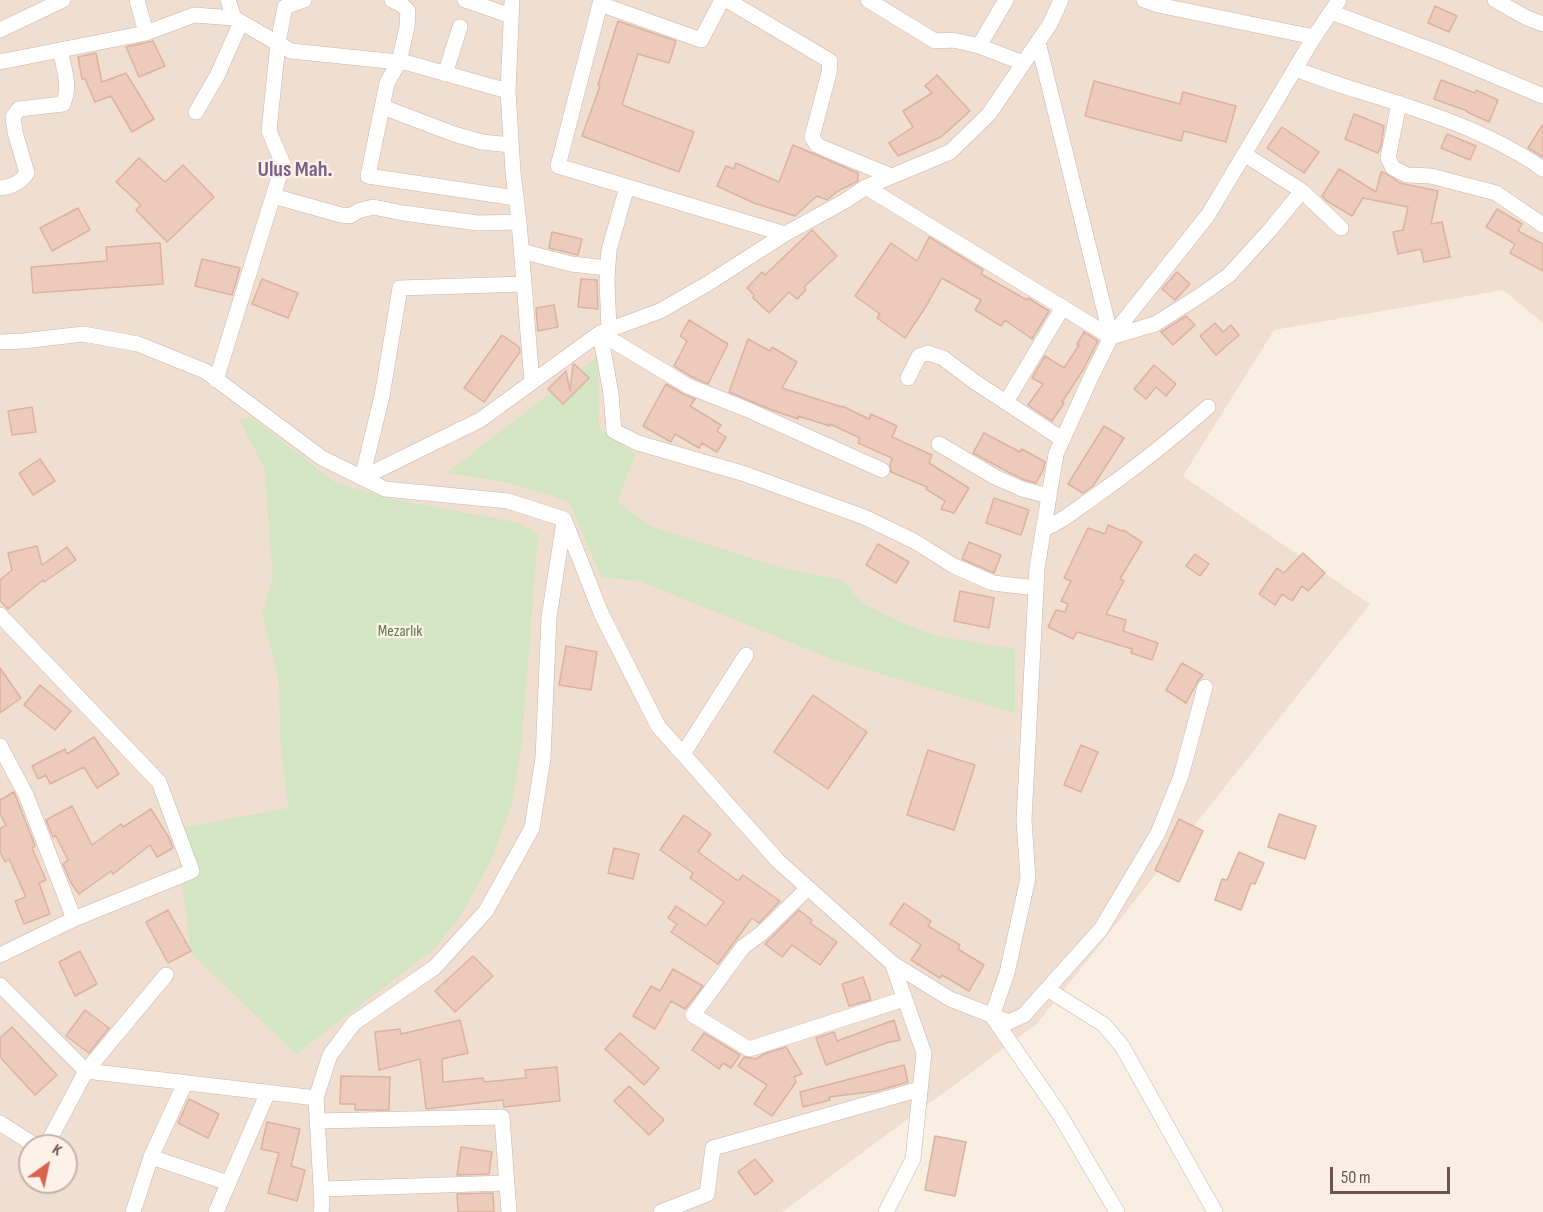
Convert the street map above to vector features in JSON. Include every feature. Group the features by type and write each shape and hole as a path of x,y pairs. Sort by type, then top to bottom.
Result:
{"street":[{"path":"0,30 63,0"},
{"path":"137,0 146,33"},
{"path":"216,380 283,164 269,131 278,43 285,7 304,0"},
{"path":"392,0 408,11 407,27 399,62 387,83 368,176 516,198"},
{"path":"465,0 511,16"},
{"path":"512,0 508,91 532,382"},
{"path":"722,0 701,40 600,4 558,166 785,234"},
{"path":"727,0 830,61 830,73 812,137 822,148 891,176"},
{"path":"979,46 1006,0"},
{"path":"362,478 480,420 604,331 660,311 866,187 950,152 990,114 1050,24 1061,0"},
{"path":"1144,0 1158,5 1314,37"},
{"path":"1495,0 1543,24"},
{"path":"196,112 218,75 237,20 230,1"},
{"path":"879,2 934,41 952,40 979,46 1023,63"},
{"path":"992,1016 1006,973 1028,878 1024,820 1037,568 1056,454 1111,337 1208,216 1314,37 1335,6 1543,96"},
{"path":"0,62 146,33 194,15 237,20 291,51 408,63 508,91"},
{"path":"445,74 460,27"},
{"path":"1038,42 1111,337"},
{"path":"0,188 9,187 21,181 27,173 13,117 19,110 63,104 66,96 66,78 60,50"},
{"path":"1295,69 1354,90 1399,102 1496,140 1543,169"},
{"path":"1399,102 1388,158 1393,168 1407,175 1431,176 1496,193 1543,225"},
{"path":"383,107 454,134 482,142 511,145"},
{"path":"1244,154 1302,191 1341,228"},
{"path":"627,187 609,250 604,331 614,431 638,443 745,474 864,517 914,541 954,566 993,583 1036,588"},
{"path":"866,187 1111,337 1155,324 1201,296 1229,275 1302,191"},
{"path":"273,196 350,216 373,207 478,223 519,222"},
{"path":"521,251 572,264 608,268"},
{"path":"362,478 381,396 400,288 524,284"},
{"path":"1006,402 1063,307"},
{"path":"604,331 688,386 882,470"},
{"path":"0,342 83,334 138,344 205,371 322,458 384,489 508,501 564,519"},
{"path":"908,378 919,356 928,353 943,358 975,382 1062,439"},
{"path":"1043,529 1066,517 1119,480 1208,407"},
{"path":"939,444 995,477 1022,489 1049,496"},
{"path":"564,519 601,613 658,726 778,861 892,963 950,999 1009,1022 1024,1016 1101,929 1158,833 1181,776 1205,687"},
{"path":"321,1212 316,1098 330,1055 354,1023 435,967 486,911 532,828 543,758 549,617 564,519"},
{"path":"0,615 159,782 192,871 74,919 0,955"},
{"path":"683,754 746,655"},
{"path":"0,746 26,795 74,919"},
{"path":"808,888 762,933 743,947 693,1015 749,1049 904,999"},
{"path":"886,1212 913,1159 924,1053 892,963"},
{"path":"52,1134 86,1071 166,975"},
{"path":"0,985 86,1071 316,1098"},
{"path":"1047,989 1103,1024 1122,1046 1215,1212"},
{"path":"992,1016 1060,1115 1118,1212"},
{"path":"133,1212 152,1157 185,1083"},
{"path":"661,1212 707,1194 714,1148 920,1089"},
{"path":"216,1212 268,1092"},
{"path":"317,1121 502,1117 508,1212"},
{"path":"0,1123 18,1134"},
{"path":"152,1157 228,1183"},
{"path":"321,1189 507,1184"}],"shaded area":[{"path":"0,0 1543,0 1543,323 1503,290 1274,330 1183,476 1370,604 1037,1024 782,1212 0,1212"}],"green space":[{"path":"598,356 599,427 635,454 618,502 650,526 782,568 842,580 862,603 936,636 1015,649 1015,713 834,660 639,581 601,577 570,504 553,496 505,482 447,473"},
{"name":"Mezarlık","path":"251,417 336,483 392,499 520,523 538,534 522,741 512,804 492,858 460,917 434,949 296,1054 191,953 175,829 288,808 280,742 279,681 262,612 273,578 264,467 239,420"}],"building":[{"path":"1435,6 1457,16 1449,32 1428,23"},
{"path":"618,21 676,41 669,63 638,54 622,105 694,132 679,172 582,136 600,86 598,85"},
{"path":"153,41 165,66 139,77 126,47"},
{"path":"96,53 102,82 126,73 154,119 132,132 111,96 95,102 85,79 82,79 78,57"},
{"path":"937,75 970,111 941,137 898,156 889,143 913,127 903,111 932,93 925,86"},
{"path":"1441,80 1475,93 1476,90 1498,100 1489,122 1434,99"},
{"path":"1094,81 1180,104 1183,92 1236,106 1226,142 1184,131 1181,141 1085,116"},
{"path":"1354,114 1384,126 1378,153 1345,139"},
{"path":"1543,124 1543,157 1528,148"},
{"path":"1282,127 1319,152 1304,173 1267,148"},
{"path":"1447,134 1476,146 1470,160 1441,148"},
{"path":"793,145 858,173 858,181 838,191 827,200 817,196 795,216 754,203 717,186 726,166 734,169 736,163 779,182"},
{"path":"139,158 165,182 183,165 214,197 167,242 136,210 141,205 116,182"},
{"path":"1339,169 1376,192 1381,172 1400,183 1438,191 1431,224 1442,222 1450,257 1424,262 1421,249 1398,254 1393,232 1403,230 1408,207 1363,198 1352,216 1327,201 1322,196"},
{"path":"78,208 90,230 52,251 40,228"},
{"path":"1497,209 1522,224 1518,231 1543,244 1543,271 1510,253 1515,244 1486,227"},
{"path":"812,230 837,256 804,287 806,290 797,299 789,292 769,313 753,298 754,295 747,288 762,272 765,275"},
{"path":"552,232 582,239 578,255 549,248"},
{"path":"929,237 983,270 981,274 1049,311 1032,339 1005,320 1001,326 975,310 981,300 942,278 905,338 877,318 880,314 855,296 891,243 917,261"},
{"path":"160,243 163,284 33,293 31,267 107,261 106,247"},
{"path":"202,259 240,268 232,295 195,286"},
{"path":"1177,272 1190,284 1175,300 1162,289"},
{"path":"262,279 298,293 288,318 252,304"},
{"path":"581,279 597,280 598,309 578,307"},
{"path":"554,305 558,327 538,331 536,308"},
{"path":"1186,316 1195,325 1173,345 1161,332"},
{"path":"689,320 728,344 708,384 674,366 687,341 680,336"},
{"path":"1215,323 1223,332 1231,325 1239,335 1216,355 1200,336"},
{"path":"1084,332 1098,341 1052,421 1028,405 1043,384 1032,378 1045,356 1064,368 1079,345 1077,344"},
{"path":"502,335 519,347 520,352 484,402 464,388"},
{"path":"748,339 770,351 772,347 797,362 782,388 842,406 869,419 871,414 897,426 892,437 932,455 929,463 969,488 954,513 941,509 945,501 926,489 927,487 891,472 892,458 858,443 860,438 830,424 830,426 798,416 798,419 729,392"},
{"path":"574,364 589,378 563,404 548,389 566,371 570,391"},
{"path":"1154,365 1176,384 1166,396 1156,387 1146,399 1134,389"},
{"path":"666,384 695,399 690,406 721,425 717,431 726,437 717,452 702,443 699,448 675,434 671,442 643,426"},
{"path":"32,407 36,432 12,435 8,411"},
{"path":"1104,426 1124,438 1093,486 1083,493 1068,484"},
{"path":"984,433 1020,452 1022,449 1045,462 1036,483 1010,473 973,453"},
{"path":"40,459 55,481 33,495 19,473"},
{"path":"994,498 1029,510 1021,535 986,523"},
{"path":"1108,525 1123,530 1142,542 1120,579 1124,581 1106,614 1126,620 1123,631 1158,643 1152,660 1131,653 1132,649 1077,632 1073,639 1048,627 1056,610 1065,612 1068,604 1061,601 1071,581 1064,578 1088,528 1105,534"},
{"path":"969,542 1001,555 994,573 962,559"},
{"path":"878,544 909,562 896,583 866,565"},
{"path":"37,546 42,565 67,547 76,560 44,582 43,580 8,609 0,601 0,580 12,570 8,553"},
{"path":"1303,553 1325,573 1308,591 1302,586 1292,601 1282,594 1275,605 1259,594 1277,568 1284,573"},
{"path":"1195,554 1209,564 1200,576 1186,566"},
{"path":"960,591 994,598 989,628 954,621"},
{"path":"566,646 597,652 591,690 559,685"},
{"path":"1182,663 1203,675 1186,703 1166,690"},
{"path":"0,668 21,698 0,713"},
{"path":"40,685 71,711 55,730 24,705"},
{"path":"813,695 867,732 828,789 774,752"},
{"path":"94,737 119,774 97,788 84,767 50,784 46,775 38,779 32,766 65,749 67,754"},
{"path":"1081,745 1098,752 1081,792 1064,785"},
{"path":"928,750 975,765 954,830 907,815"},
{"path":"14,792 35,846 32,848 46,880 39,883 50,914 24,924 15,901 26,897 9,859 5,862 0,852 0,829 6,825 0,814 0,800"},
{"path":"72,806 92,845 121,824 123,827 151,809 173,848 157,857 150,845 113,874 111,871 79,894 71,883 63,864 68,860 56,836 53,837 46,820"},
{"path":"1279,814 1316,826 1305,859 1268,847"},
{"path":"684,815 711,834 698,852 738,881 743,875 780,901 759,923 752,918 718,964 671,932 677,924 668,918 676,906 706,926 724,902 690,878 693,873 660,850"},
{"path":"1179,819 1203,831 1179,882 1155,870"},
{"path":"614,848 639,854 633,879 608,873"},
{"path":"1239,852 1264,863 1255,884 1251,883 1241,910 1215,900 1222,879 1227,880"},
{"path":"904,903 931,921 928,926 960,945 958,949 984,965 969,991 942,975 940,978 911,960 921,945 890,924"},
{"path":"168,910 191,951 168,963 146,922"},
{"path":"799,910 812,920 810,923 837,942 820,965 792,945 782,957 765,944"},
{"path":"80,951 97,984 75,996 59,962"},
{"path":"473,956 493,976 455,1012 435,991"},
{"path":"673,969 703,986 685,1009 671,1001 655,1029 633,1016 651,986 660,991"},
{"path":"863,977 871,1000 849,1006 842,984"},
{"path":"85,1010 109,1028 89,1053 66,1036"},
{"path":"460,1020 468,1053 442,1059 443,1082 483,1078 484,1082 526,1078 525,1070 557,1067 560,1101 504,1107 503,1100 426,1109 420,1059 379,1070 375,1032 400,1029 401,1034"},
{"path":"894,1020 900,1040 826,1065 816,1038 834,1032 837,1041"},
{"path":"12,1027 57,1075 35,1095 0,1057 0,1038"},
{"path":"620,1033 659,1068 644,1085 605,1049"},
{"path":"704,1033 740,1055 731,1068 723,1063 719,1069 692,1050"},
{"path":"786,1047 802,1074 794,1077 796,1082 772,1116 754,1104 767,1085 738,1066 744,1057 756,1059"},
{"path":"904,1065 908,1082 877,1091 829,1097 830,1100 803,1107 800,1092"},
{"path":"341,1076 390,1077 389,1110 355,1110 355,1104 340,1104"},
{"path":"629,1086 664,1120 649,1135 614,1101"},
{"path":"189,1099 219,1114 208,1138 178,1123"},
{"path":"267,1122 300,1129 291,1166 305,1170 297,1201 268,1193 279,1153 261,1149"},
{"path":"935,1136 966,1142 955,1196 925,1190"},
{"path":"461,1147 492,1152 489,1174 457,1175"},
{"path":"755,1159 773,1181 755,1195 738,1172"},
{"path":"493,1193 494,1212 458,1212 457,1194"}],"district":[{"name":"Ulus Mah.","path":"295,170"}]}
